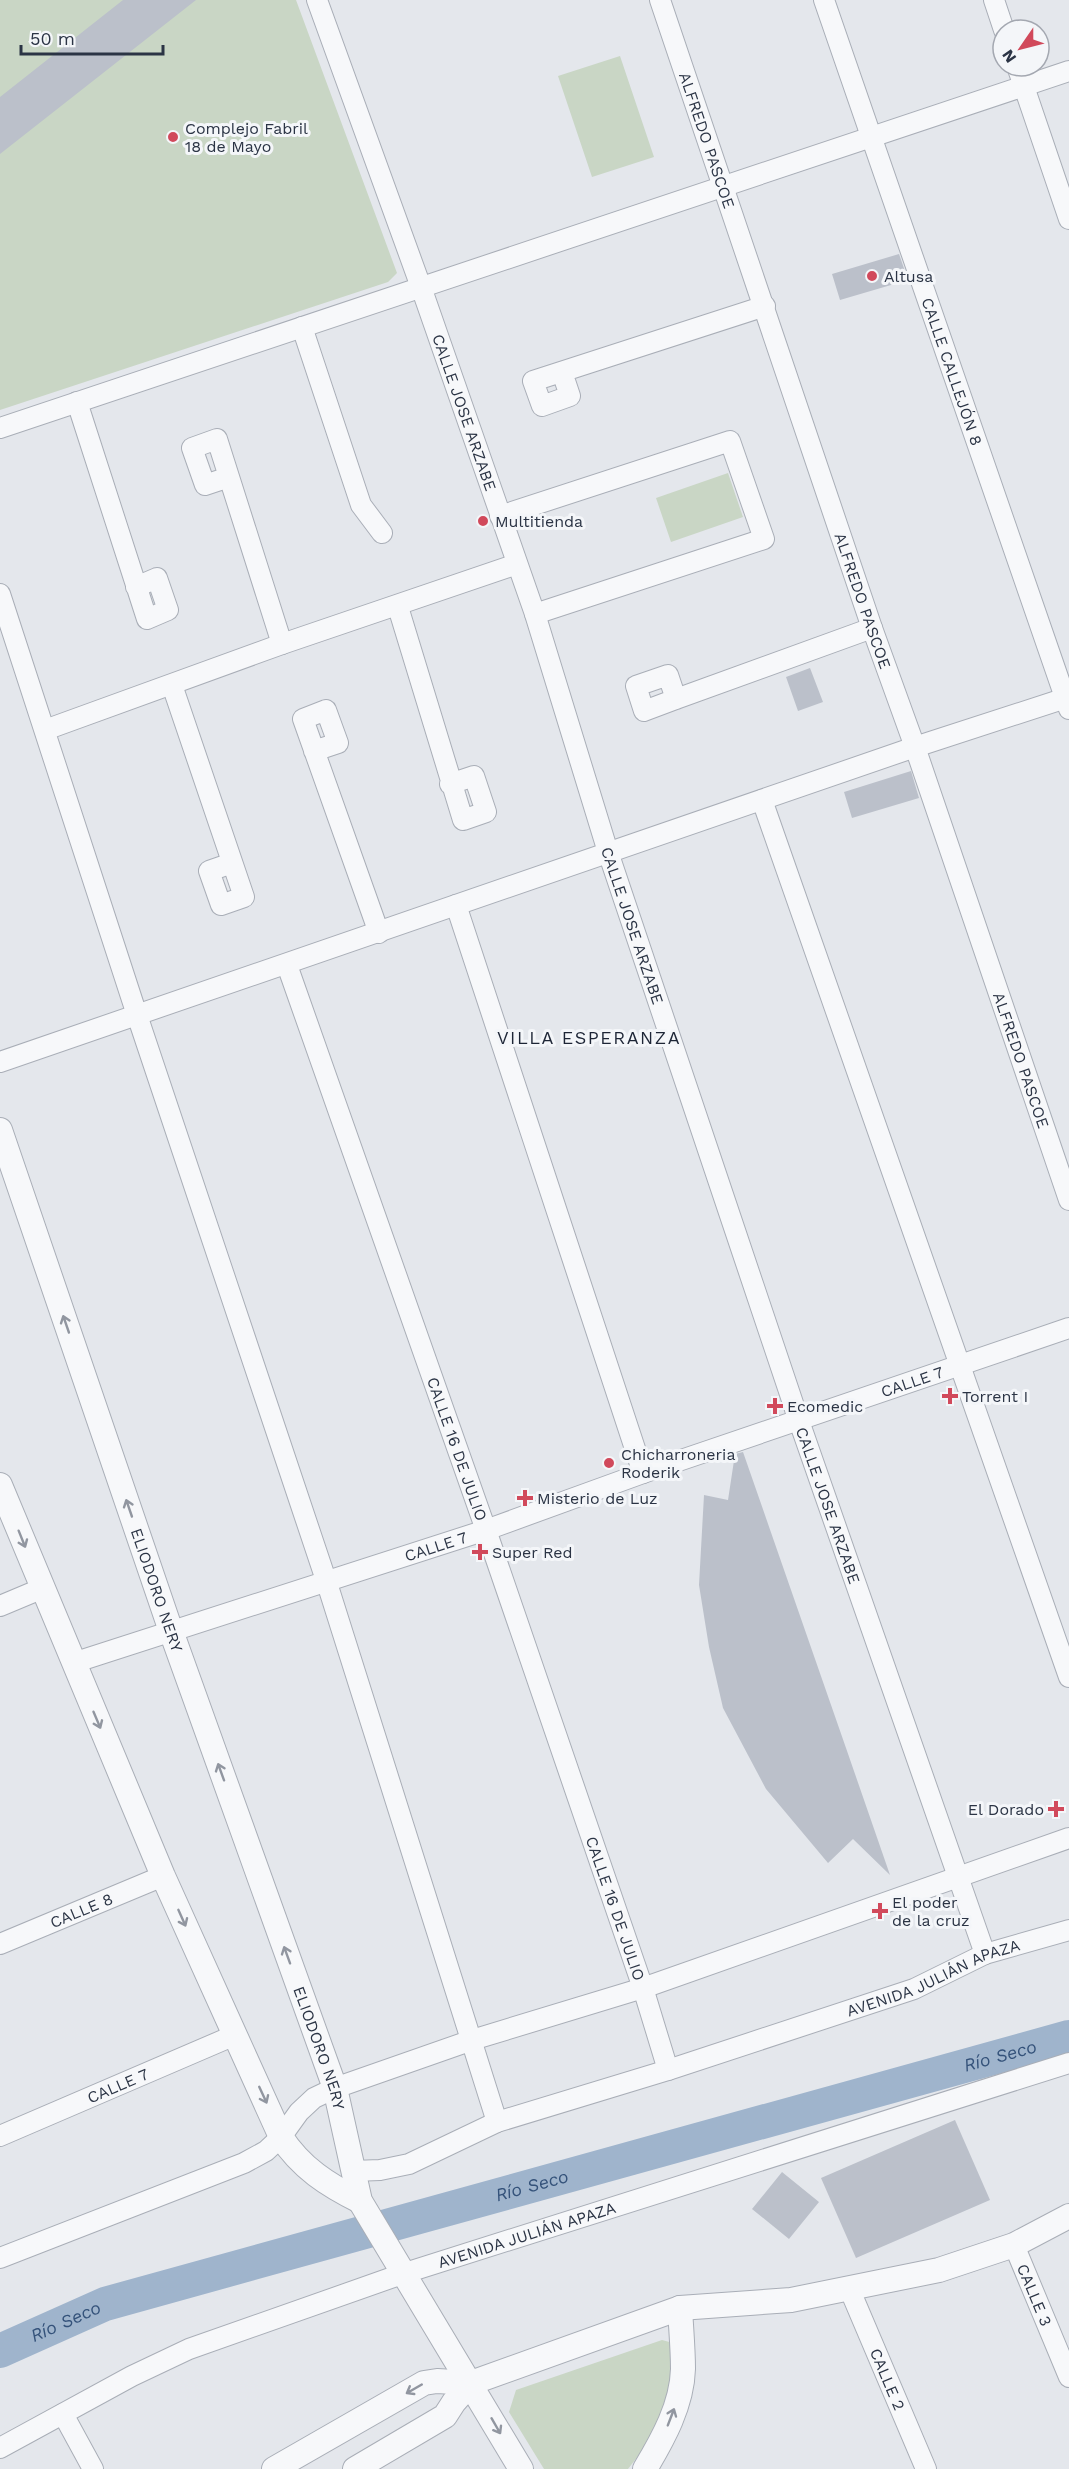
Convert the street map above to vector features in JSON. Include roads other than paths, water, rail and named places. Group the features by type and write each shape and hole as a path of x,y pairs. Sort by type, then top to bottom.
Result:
{"street":[{"name":"CALLE JOSE ARZABE","path":"317,0 421,287 535,614 608,852 799,1421 985,1954"},
{"name":"ALFREDO PASCOE","path":"660,0 872,628 915,747 1069,1200"},
{"name":"CALLE CALLEJÓN 8","path":"824,0 870,138 1068,702"},
{"path":"994,0 1000,18"},
{"path":"0,428 1069,71"},
{"path":"1021,78 1069,219"},
{"path":"562,372 765,306"},
{"path":"302,327 361,505 382,533"},
{"path":"77,402 136,587"},
{"path":"500,516 730,441 764,539 535,614"},
{"path":"229,477 282,644"},
{"path":"45,730 282,644 398,607 517,564"},
{"path":"0,594 137,1015 326,1580 497,2122"},
{"path":"398,607 450,784"},
{"path":"676,699 872,628"},
{"path":"172,684 232,864"},
{"path":"0,1062 915,747 1068,702"},
{"path":"314,751 379,933"},
{"path":"762,800 1069,1677"},
{"path":"456,905 643,1473"},
{"name":"CALLE 16 DE JULIO","path":"287,965 486,1530 643,1988 668,2070"},
{"name":"ELIODORO NERY","path":"0,1130 171,1631 335,2088 362,2204"},
{"name":"CALLE 7","path":"73,1663 486,1530 643,1473 1069,1328"},
{"path":"0,1485 163,1876 281,2137 292,2154 312,2174 362,2204 521,2469"},
{"path":"0,1606 43,1588"},
{"path":"0,2258 244,2163 266,2151 314,2098 335,2088 472,2040 643,1988 1069,1838"},
{"name":"CALLE 8","path":"0,1944 163,1876"},
{"name":"AVENIDA JULIÁN APAZA","path":"353,2171 409,2164 497,2122 668,2070 914,1989 985,1954 1069,1930"},
{"name":"CALLE 7","path":"0,2136 235,2035"},
{"name":"AVENIDA JULIÁN APAZA","path":"0,2448 132,2376 189,2349 398,2265 1069,2063"},
{"path":"274,2469 424,2383 437,2381 471,2383 680,2308 791,2300 939,2270 1014,2245 1069,2216"},
{"name":"CALLE 3","path":"1014,2245 1069,2377"},
{"name":"CALLE 2","path":"849,2288 926,2469"},
{"path":"645,2469 671,2421 680,2392 683,2371 680,2308"},
{"path":"355,2469 445,2416 471,2383"},
{"path":"63,2414 93,2469"}],"waterway":[{"name":"Río Seco","path":"0,2351 105,2304 1069,2037"}],"place":[{"name":"Complejo Fabril 18 de Mayo","path":"173,137"},
{"name":"Altusa","path":"872,276"},
{"name":"Multitienda","path":"483,521"},
{"name":"Torrent I","path":"950,1396"},
{"name":"Ecomedic","path":"775,1406"},
{"name":"Chicharroneria Roderik","path":"609,1463"},
{"name":"Misterio de Luz","path":"525,1498"},
{"name":"Super Red","path":"480,1552"},
{"name":"El Dorado","path":"1056,1809"},
{"name":"El poder de la cruz","path":"880,1911"}],"district":[{"name":"VILLA ESPERANZA","path":"589,1038"}]}
